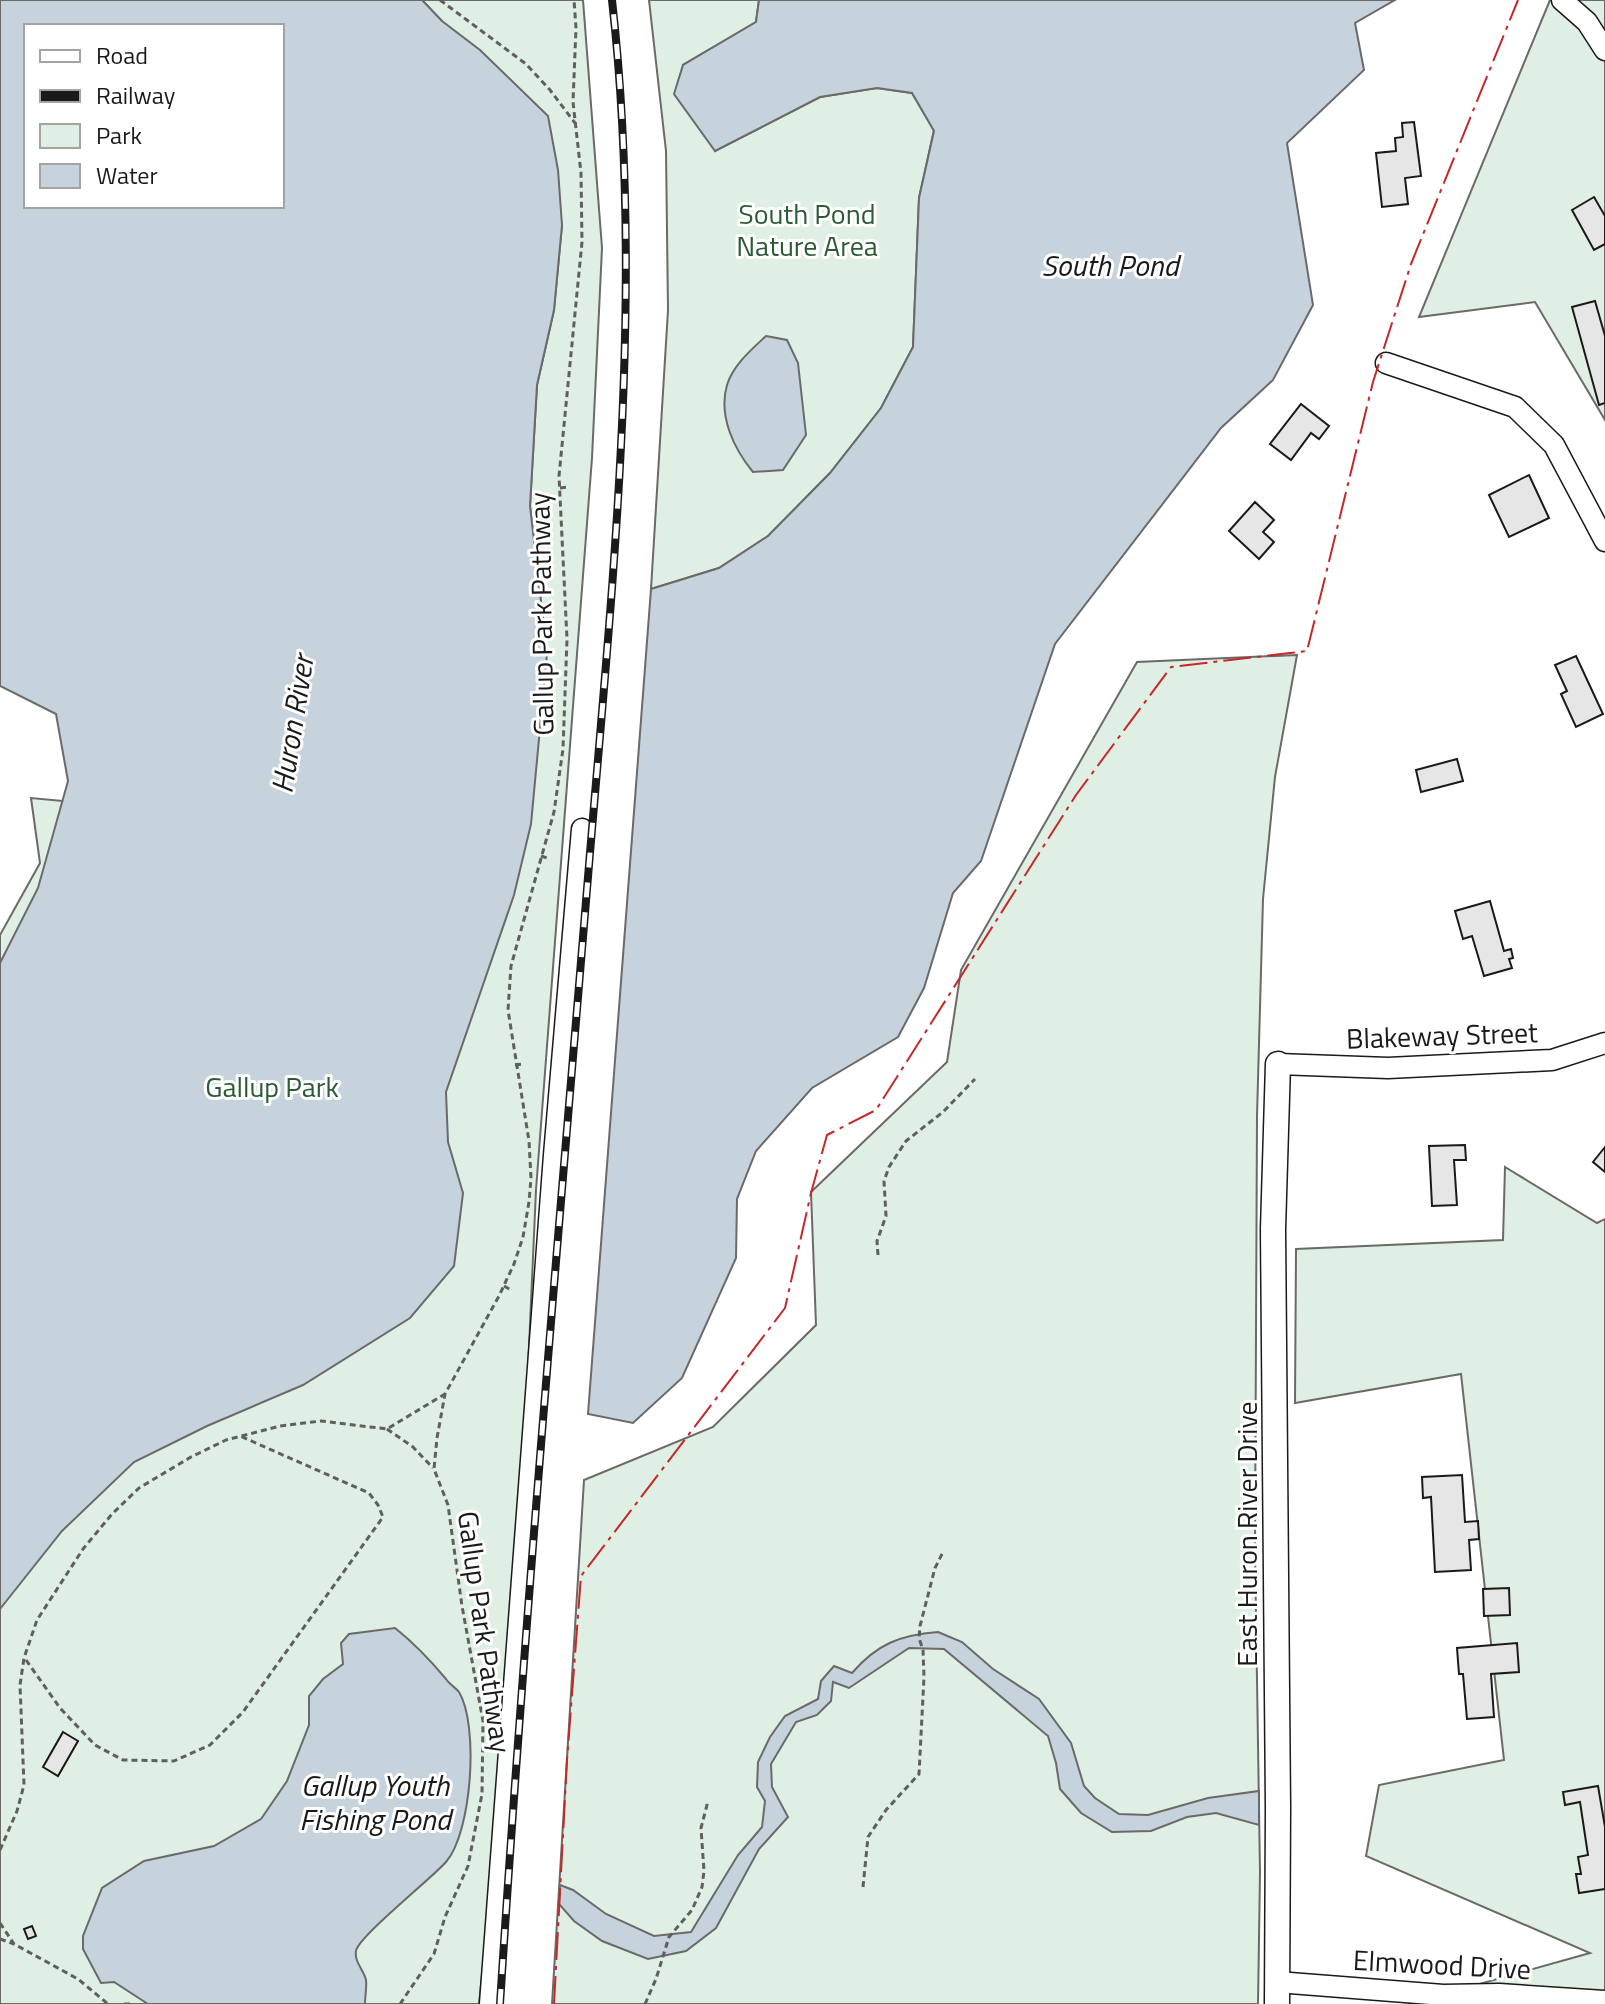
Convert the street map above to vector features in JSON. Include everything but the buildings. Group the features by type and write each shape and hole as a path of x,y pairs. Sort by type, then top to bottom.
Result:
{"main road":[{"name":"East Huron River Drive","path":"1277,1993 1273,1229 1278,1064"}],"street":[{"path":"1562,0 1587,22 1605,50"},
{"path":"1386,363 1515,407 1554,445 1605,541"},
{"path":"490,2004 554,1155 582,829"},
{"name":"Blakeway Street","path":"1278,1064 1388,1068 1552,1060 1605,1043"},
{"name":"Elmwood Drive","path":"1277,1993 1499,1994 1605,2001"}],"path":[{"path":"440,0 526,64 575,124"},
{"name":"Gallup Park Pathway","path":"400,2004 434,1954 445,1917 468,1866 482,1794 483,1721 448,1505 434,1469 445,1394 504,1286 523,1237 531,1178 529,1141 515,1065 508,989 560,781 567,684 567,613 560,488 582,242 582,200 573,102 574,0"},
{"path":"582,200 590,200"},
{"path":"560,488 569,487"},
{"path":"541,856 550,859"},
{"path":"515,1065 523,1064"},
{"path":"878,1255 877,1241 886,1216 884,1181 889,1167 906,1141 943,1112 975,1079"},
{"path":"504,1286 511,1290"},
{"path":"387,1429 445,1394"},
{"path":"0,1850 17,1811 24,1785 19,1707 24,1658 37,1620 83,1549 139,1488 168,1470 240,1436 280,1426 321,1421 387,1429 413,1447 434,1469"},
{"path":"24,1658 60,1708 95,1745 123,1760 174,1761 210,1745 243,1712 383,1517 369,1493 240,1436"},
{"path":"863,1887 868,1837 886,1810 919,1774 924,1677 920,1626 935,1568 943,1552"},
{"path":"645,2004 669,1937 678,1929 699,1896 704,1871 701,1828 708,1801"},
{"path":"0,1923 14,1944"},
{"path":"0,1939 78,1979 108,2004"},
{"path":"124,2004 132,2004"}],"green space":[{"name":"Gallup Park","path":"422,0 583,0 602,248 592,458 536,1190 527,1392 500,1797 479,2004 0,2004 0,935 40,863 31,798 63,801 547,654 530,506 537,385 554,310 562,225 442,21"},
{"name":"South Pond Nature Area","path":"649,0 759,0 756,22 683,65 715,151 820,97 877,88 912,93 934,130 919,198 913,347 881,408 830,473 768,536 719,568 651,589 668,310 666,151"},
{"path":"1550,0 1605,0 1605,420 1535,302 1419,317"},
{"path":"1297,655 1275,777 1263,899 1257,1116 1255,1551 1260,1872 1258,2004 552,2004 584,1480 713,1427 816,1325 811,1192 947,1062 961,970 1137,662"},
{"path":"1505,1167 1597,1223 1605,1219 1605,2004 1408,2004 1590,1953 1366,1856 1379,1785 1504,1760 1461,1374 1295,1403 1296,1249 1503,1240"}],"water":[{"name":"Huron River","path":"0,0 422,0 442,21 480,50 548,116 558,170 562,225 554,310 537,385 530,506 547,654 531,824 514,895 446,1092 448,1142 463,1193 454,1266 410,1318 303,1385 207,1426 134,1462 62,1531 0,1609 0,963 38,888 68,781 56,714 0,686"},
{"name":"South Pond","path":"759,0 1395,0 1355,23 1364,70 1287,143 1313,305 1273,380 1221,428 1055,644 981,861 953,893 924,988 898,1037 812,1088 756,1151 737,1199 736,1258 682,1378 633,1423 588,1414 651,589 719,568 768,536 830,473 881,408 913,347 919,198 934,131 912,93 877,88 820,97 715,151 674,94 683,65 756,22"},
{"path":"766,336 787,340 798,363 806,435 783,470 753,472 730,432 725,397 734,371"},
{"name":"Gallup Youth Fishing Pond","path":"395,1628 459,1692 469,1728 470,1778 462,1827 446,1862 369,1934 356,1951 356,1959 366,1980 365,2004 148,2004 114,1982 101,1983 83,1949 83,1936 102,1888 144,1861 214,1846 261,1819 287,1781 309,1725 309,1696 323,1679 343,1664 341,1643 349,1634"},
{"path":"938,1632 962,1642 993,1669 1039,1699 1071,1743 1084,1786 1095,1798 1119,1814 1148,1815 1208,1798 1259,1791 1259,1825 1216,1813 1187,1817 1151,1831 1112,1832 1081,1813 1060,1789 1048,1736 944,1649 909,1648 849,1688 833,1682 831,1701 817,1715 796,1722 771,1764 772,1787 788,1817 759,1849 716,1928 686,1951 648,1959 602,1941 574,1921 559,1904 560,1885 573,1890 606,1914 654,1936 691,1932 738,1855 762,1827 765,1801 757,1787 758,1762 785,1716 818,1699 821,1681 834,1666 852,1673 890,1643"}],"railway":[{"path":"500,2004 530,1581 615,548 625,329 626,219 612,0"}],"power":[{"path":"554,2004 581,1576 785,1308 827,1135 876,1110 1076,795 1171,667 1307,651 1373,382 1411,264 1518,0"}]}
